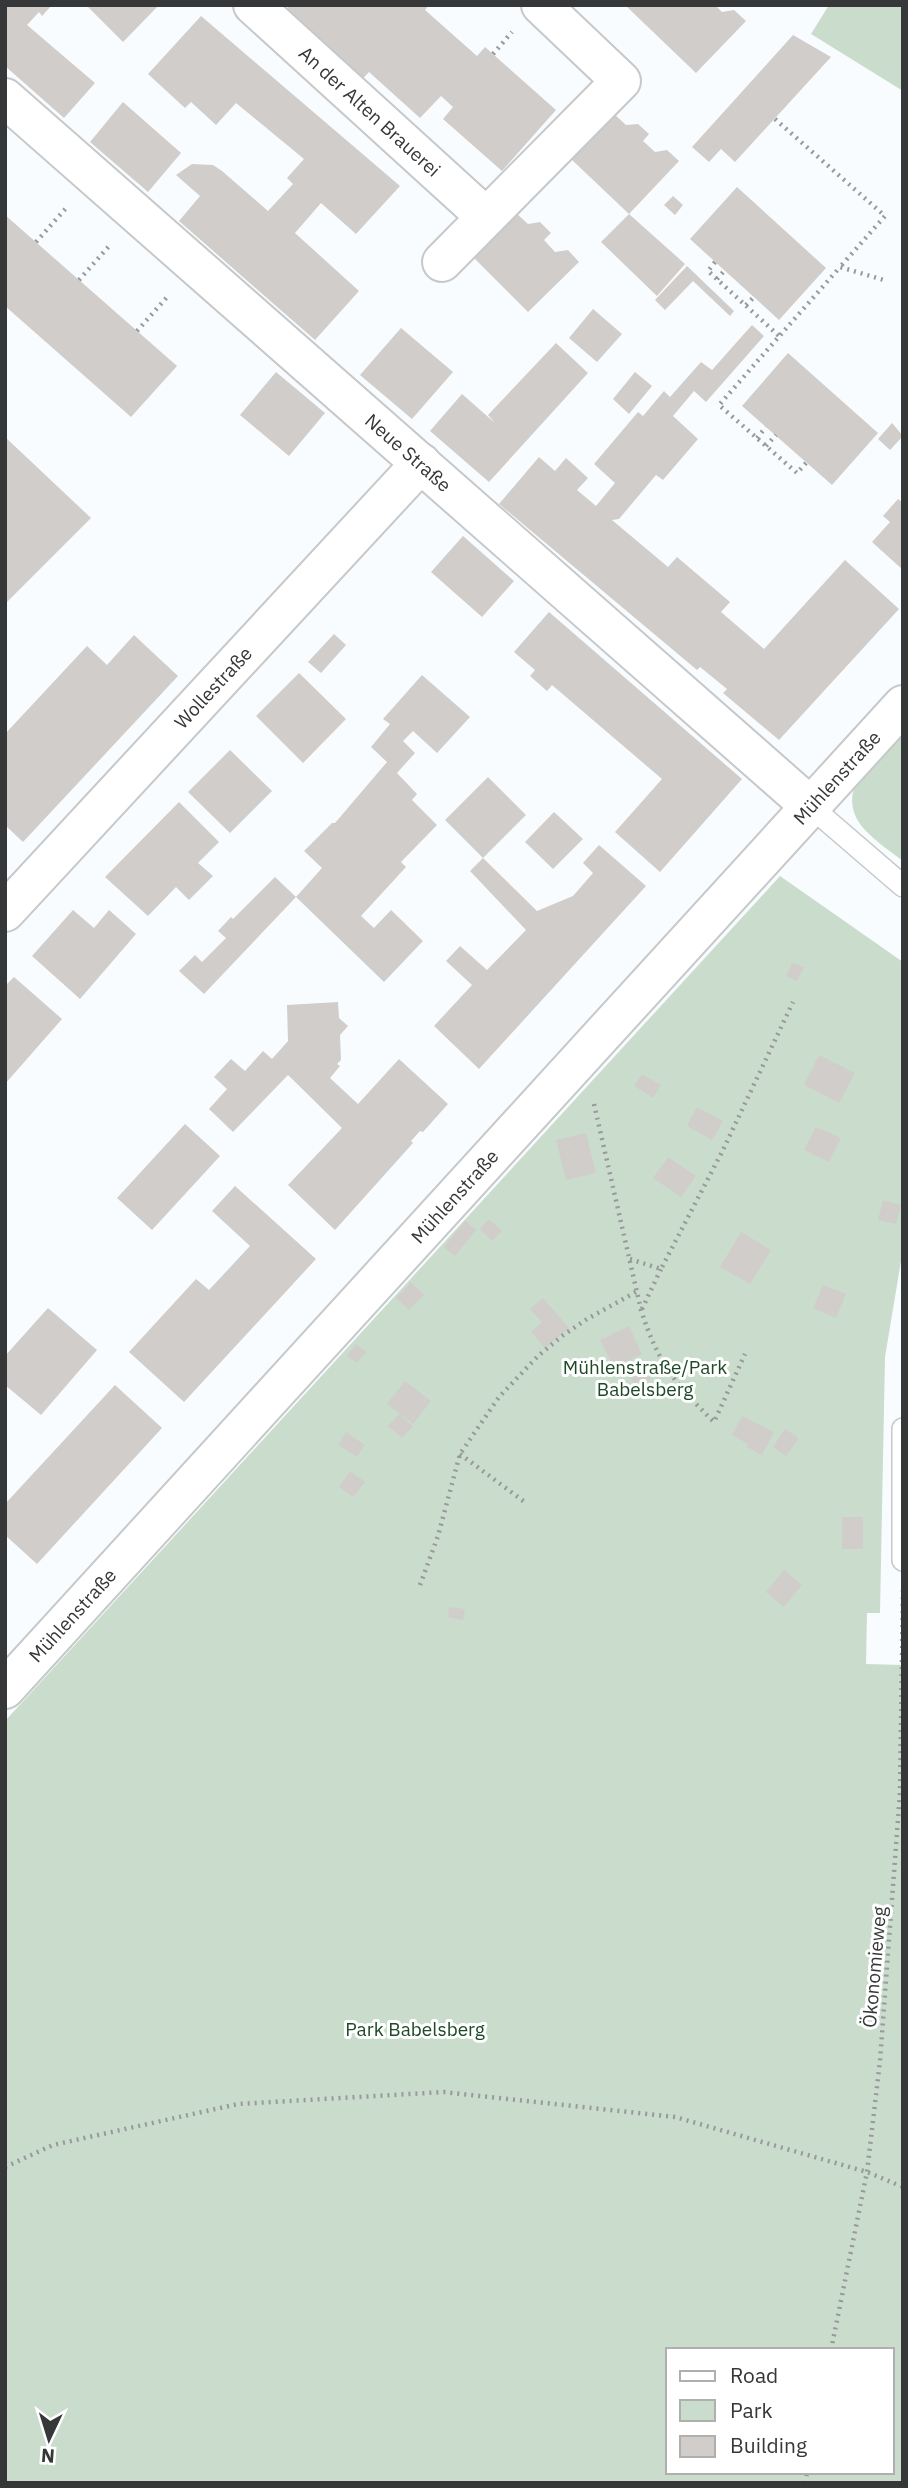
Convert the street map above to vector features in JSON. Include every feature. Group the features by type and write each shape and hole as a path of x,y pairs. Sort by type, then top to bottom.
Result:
{"street":[{"name":"An der Alten Brauerei","path":"253,5 486,217"},
{"path":"442,262 621,81 541,5"},
{"name":"Neue Straße","path":"5,98 810,806"},
{"name":"Wollestraße","path":"5,912 421,463"},
{"name":"Mühlenstraße","path":"5,1689 903,705"}],"lane":[{"path":"810,806 903,886"},
{"path":"903,1429 903,1560"}],"path":[{"path":"775,119 885,216 719,405 797,473 806,463"},
{"path":"36,242 94,176"},
{"path":"79,280 137,214"},
{"path":"715,262 708,271 779,336"},
{"path":"137,331 195,266"},
{"path":"840,267 887,281"},
{"path":"717,279 724,271"},
{"path":"746,305 754,297"},
{"path":"757,438 766,427"},
{"path":"766,446 776,435"},
{"path":"641,1310 723,1150 793,1002"},
{"path":"583,1055 636,1292 651,1342 684,1393 714,1422 745,1354"},
{"path":"629,1258 661,1269"},
{"path":"420,1585 438,1536 460,1454 499,1397 538,1356 587,1319 636,1292"},
{"path":"460,1454 526,1503"},
{"name":"Ökonomieweg","path":"831,2348 867,2172 880,2061 900,1792 903,1582"},
{"path":"5,2167 53,2145 238,2104 444,2092 675,2117 867,2172 903,2187"}],"green space":[{"path":"829,5 903,5 903,91 811,34"},
{"path":"903,725 903,861 865,830 855,815 852,801 854,787 861,774"},
{"name":"Park Babelsberg","path":"780,876 903,962 903,1249 885,1357 880,1613 867,1613 866,1664 903,1665 903,2483 5,2483 5,1721"}],"building":[{"path":"5,5 52,5 42,16 39,12 27,25 95,83 64,118 5,66"},
{"path":"86,5 159,5 123,42"},
{"path":"290,5 429,5 425,10 477,56 485,47 556,110 502,171 443,119 453,107 441,96 420,118 369,72 356,86 279,17"},
{"path":"625,5 715,5 722,12 734,10 746,21 696,73"},
{"path":"201,16 400,186 356,234 321,203 295,233 359,291 315,340 179,221 200,196 176,175 192,164 213,165 268,211 293,184 287,178 304,159 236,103 216,125 191,102 185,108 148,74"},
{"path":"793,35 831,57 735,162 721,149 709,162 692,147"},
{"path":"123,102 181,153 148,192 90,142"},
{"path":"614,114 626,125 638,124 649,134 643,141 655,152 667,150 679,161 629,214 571,159"},
{"path":"737,187 826,268 779,320 690,239"},
{"path":"673,196 683,205 675,215 664,205"},
{"path":"515,212 528,224 540,222 551,233 544,240 555,252 568,250 579,262 528,312 471,255"},
{"path":"629,214 685,264 657,296 601,242"},
{"path":"5,215 177,366 131,417 5,306"},
{"path":"687,266 734,311 730,316 693,281 665,310 655,300"},
{"path":"593,309 622,334 597,362 569,338"},
{"path":"752,325 764,336 706,402 694,391 673,416 698,439 663,480 656,475 619,519 612,520 668,567 677,557 730,602 721,612 764,649 845,560 899,609 779,740 723,693 727,689 700,667 697,670 499,504 539,457 555,471 566,458 588,478 577,490 596,506 615,483 594,464 638,412 643,416 664,391 670,397 701,362 712,370"},
{"path":"401,328 453,372 412,419 360,375"},
{"path":"556,343 588,373 489,482 430,431 462,394 495,423 488,415"},
{"path":"788,353 878,433 832,485 742,406"},
{"path":"276,372 325,413 289,456 240,415"},
{"path":"635,372 652,386 629,414 613,399"},
{"path":"892,423 903,436 890,450 878,439"},
{"path":"5,437 91,518 5,604"},
{"path":"898,499 903,503 903,570 872,542 890,522 883,516"},
{"path":"463,536 514,581 482,617 431,572"},
{"path":"549,612 742,779 660,872 615,832 662,779 552,685 547,691 530,676 535,670 514,652"},
{"path":"334,634 346,645 321,673 308,662"},
{"path":"134,635 178,676 23,842 5,825 5,734 87,646 107,665"},
{"path":"299,673 346,719 303,763 256,716"},
{"path":"422,675 470,717 437,753 413,731 403,741 415,753 397,773 417,794 412,800 437,825 401,862 406,867 361,916 374,928 391,910 423,941 384,982 296,897 322,868 304,851 335,823 387,762 371,747 390,724 383,719"},
{"path":"230,750 272,791 230,833 188,792"},
{"path":"488,777 526,815 483,858 445,820"},
{"path":"179,802 219,842 198,863 213,876 189,900 176,887 148,916 105,877"},
{"path":"554,812 583,839 553,869 525,842"},
{"path":"599,845 646,886 479,1069 434,1026 472,985 446,961 460,946 487,970 526,930 470,871 483,858 537,911 573,896 593,873 583,863"},
{"path":"275,877 296,897 204,994 179,971 195,955 202,962 226,938 218,931"},
{"path":"73,910 94,928 109,910 136,934 80,999 32,956"},
{"path":"792,963 804,967 797,981 786,976"},
{"path":"14,977 62,1019 5,1084 5,986"},
{"path":"338,1002 339,1018 348,1026 340,1035 341,1060 337,1064 340,1066 330,1078 358,1104 399,1059 448,1104 423,1132 420,1131 411,1141 413,1143 335,1230 288,1185 342,1128 288,1075 233,1132 209,1109 227,1089 214,1077 231,1059 245,1071 263,1051 272,1059 288,1041 287,1005"},
{"path":"819,1055 855,1073 839,1103 804,1085"},
{"path":"642,1074 661,1085 653,1098 634,1086"},
{"path":"697,1107 723,1121 712,1140 687,1126"},
{"path":"185,1124 220,1156 152,1230 117,1198"},
{"path":"816,1127 841,1138 829,1162 804,1150"},
{"path":"586,1133 596,1173 566,1180 556,1140"},
{"path":"668,1157 696,1176 681,1197 653,1178"},
{"path":"235,1186 316,1259 184,1402 129,1352 196,1279 209,1290 250,1246 212,1211"},
{"path":"883,1200 901,1205 896,1224 878,1220"},
{"path":"489,1219 502,1231 492,1241 480,1229"},
{"path":"465,1221 476,1230 455,1256 444,1247"},
{"path":"741,1232 771,1250 750,1284 720,1267"},
{"path":"411,1282 424,1295 409,1310 396,1298"},
{"path":"823,1285 846,1294 836,1318 813,1308"},
{"path":"543,1298 569,1328 545,1348 531,1332 542,1322 530,1309"},
{"path":"48,1308 97,1350 41,1415 5,1385 5,1356"},
{"path":"629,1326 642,1354 614,1368 600,1340"},
{"path":"356,1344 366,1352 357,1363 347,1356"},
{"path":"645,1368 651,1379 637,1387 630,1377"},
{"path":"405,1381 431,1401 413,1424 387,1404"},
{"path":"115,1385 162,1428 37,1564 5,1535 5,1504"},
{"path":"399,1414 413,1426 402,1438 388,1426"},
{"path":"742,1416 774,1432 762,1455 732,1435"},
{"path":"785,1429 799,1438 786,1456 773,1447"},
{"path":"346,1432 365,1445 357,1457 338,1445"},
{"path":"350,1471 365,1482 353,1497 339,1487"},
{"path":"842,1517 863,1517 863,1549 842,1549"},
{"path":"784,1570 802,1585 784,1607 766,1592"},
{"path":"449,1607 465,1609 463,1620 448,1617"}],"park label":[{"name":"Mühlenstraße/Park Babelsberg","path":"645,1378"}]}
